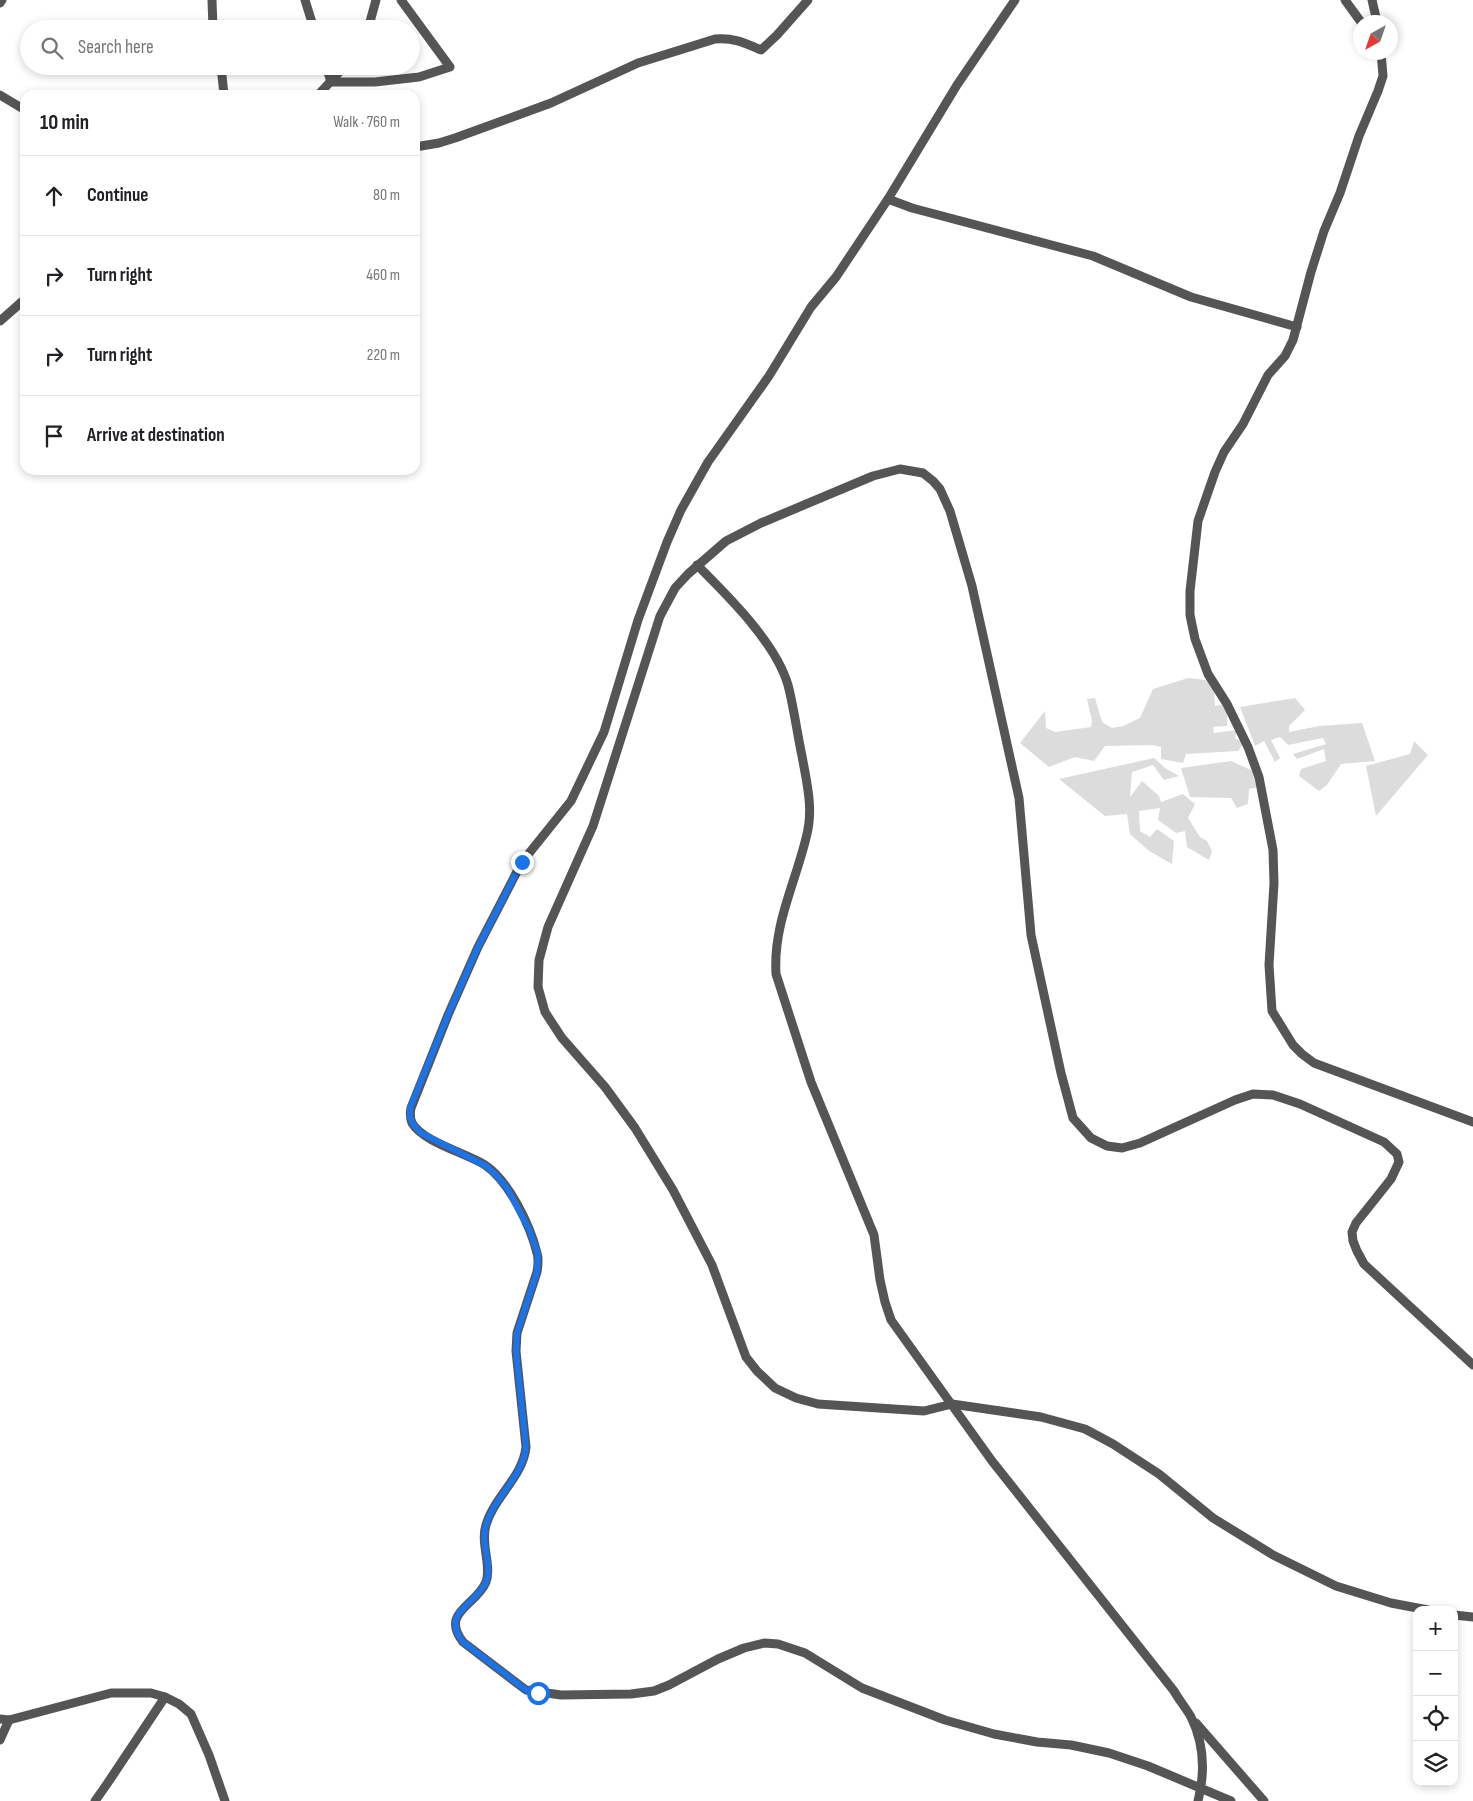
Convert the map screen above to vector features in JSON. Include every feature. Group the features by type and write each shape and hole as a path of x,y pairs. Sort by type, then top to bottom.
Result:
{"street":[{"path":"212,0 213,20"},
{"path":"305,0 311,20"},
{"path":"370,20 376,0"},
{"path":"401,0 416,20"},
{"path":"420,146 440,143 551,103 638,63 714,39 722,38 742,42 761,50 808,0"},
{"path":"1015,0 957,85 888,199 836,277 811,307 769,376 708,462 682,510 638,620 604,732 571,801 522,862 500,904 478,947 410,1108 410,1117 413,1124 421,1133 486,1166 507,1188 529,1229 538,1254 537,1272 517,1333 516,1351 526,1447 525,1455 518,1471 486,1524 484,1542 488,1573 486,1581 481,1590 460,1611 455,1619 454,1626 463,1642 526,1690 561,1695 631,1694 654,1691 744,1648 764,1643 778,1644 805,1653 862,1688 944,1720 994,1734 1037,1742 1071,1745 1109,1754 1148,1766 1231,1801"},
{"path":"1345,0 1356,15"},
{"path":"1372,0 1376,15"},
{"path":"331,82 375,82 419,77 450,67 420,26"},
{"path":"1382,60 1383,76 1359,136 1319,248 1293,340 1285,356 1268,376 1243,424 1224,452 1198,521 1190,591 1190,615 1195,639 1208,674 1227,704 1248,748 1258,777 1273,850 1274,883 1269,965 1272,1011 1293,1044 1314,1063 1473,1122"},
{"path":"222,75 223,90"},
{"path":"329,75 331,82"},
{"path":"323,90 337,75"},
{"path":"0,95 20,107"},
{"path":"888,199 912,208 1093,256 1191,297 1297,327"},
{"path":"0,321 20,303"},
{"path":"1413,1607 1391,1603 1336,1586 1273,1555 1213,1518 1160,1474 1085,1429 1041,1417 952,1404 924,1412 818,1404 796,1398 775,1388 757,1371 746,1357 712,1265 673,1190 634,1128 605,1087 562,1038 545,1012 538,987 539,960 548,926 593,826 660,616 675,588 697,565 726,541 761,523 873,476 900,469 914,470 923,473 933,481 940,489 950,511 972,586 1019,798 1031,935 1073,1118 1091,1138 1107,1146 1122,1148 1140,1143 1235,1100 1253,1094 1273,1095 1300,1104 1384,1142 1397,1154 1399,1162 1391,1179 1356,1223 1352,1232 1356,1251 1364,1264 1473,1365"},
{"path":"697,565 742,612 774,656 787,684 810,796 810,816 807,837 777,936 776,974 811,1082 874,1235 883,1295 892,1320 992,1461 1174,1692 1191,1717 1264,1801"},
{"path":"1458,1615 1473,1617"},
{"path":"0,1740 4,1719 111,1693 151,1693 179,1704 191,1714 209,1755 225,1801"},
{"path":"95,1801 165,1697"},
{"path":"1191,1717 1198,1734 1203,1766 1198,1801"}],"shaded area":[{"path":"1188,678 1206,680 1214,687 1215,706 1225,704 1227,726 1213,727 1214,733 1237,730 1235,738 1244,743 1238,751 1186,754 1183,763 1161,759 1161,747 1152,745 1105,746 1094,761 1075,757 1049,767 1020,743 1045,711 1046,728 1055,732 1091,727 1092,721 1087,699 1095,698 1102,722 1112,728 1123,726 1140,718 1153,689"},
{"path":"1295,698 1305,710 1289,726 1289,732 1319,726 1362,723 1375,761 1341,764 1327,785 1319,791 1299,776 1301,769 1326,761 1324,749 1297,759 1293,754 1326,744 1323,738 1288,745 1280,737 1271,740 1280,758 1275,762 1264,741 1255,746 1240,707"},
{"path":"1414,741 1428,755 1376,816 1366,766 1410,754"},
{"path":"1154,758 1165,768 1179,776 1164,780 1153,765 1132,772 1130,797 1142,781 1159,796 1161,802 1183,794 1195,804 1188,818 1200,837 1207,841 1212,851 1209,860 1187,847 1185,831 1176,833 1158,820 1160,808 1139,811 1140,831 1150,837 1157,829 1174,841 1172,864 1149,851 1130,834 1127,814 1105,816 1059,779"},
{"path":"1231,761 1253,771 1258,787 1249,789 1248,804 1237,808 1231,798 1190,797 1181,768"}],"route":[{"path":"522,862 478,947 448,1015 410,1108 410,1117 421,1133 486,1166 496,1175 507,1188 529,1229 538,1254 537,1272 517,1333 516,1351 526,1447 525,1455 518,1471 486,1524 484,1542 488,1573 486,1581 481,1590 460,1611 455,1619 454,1626 463,1642 526,1690 538,1693"}]}
